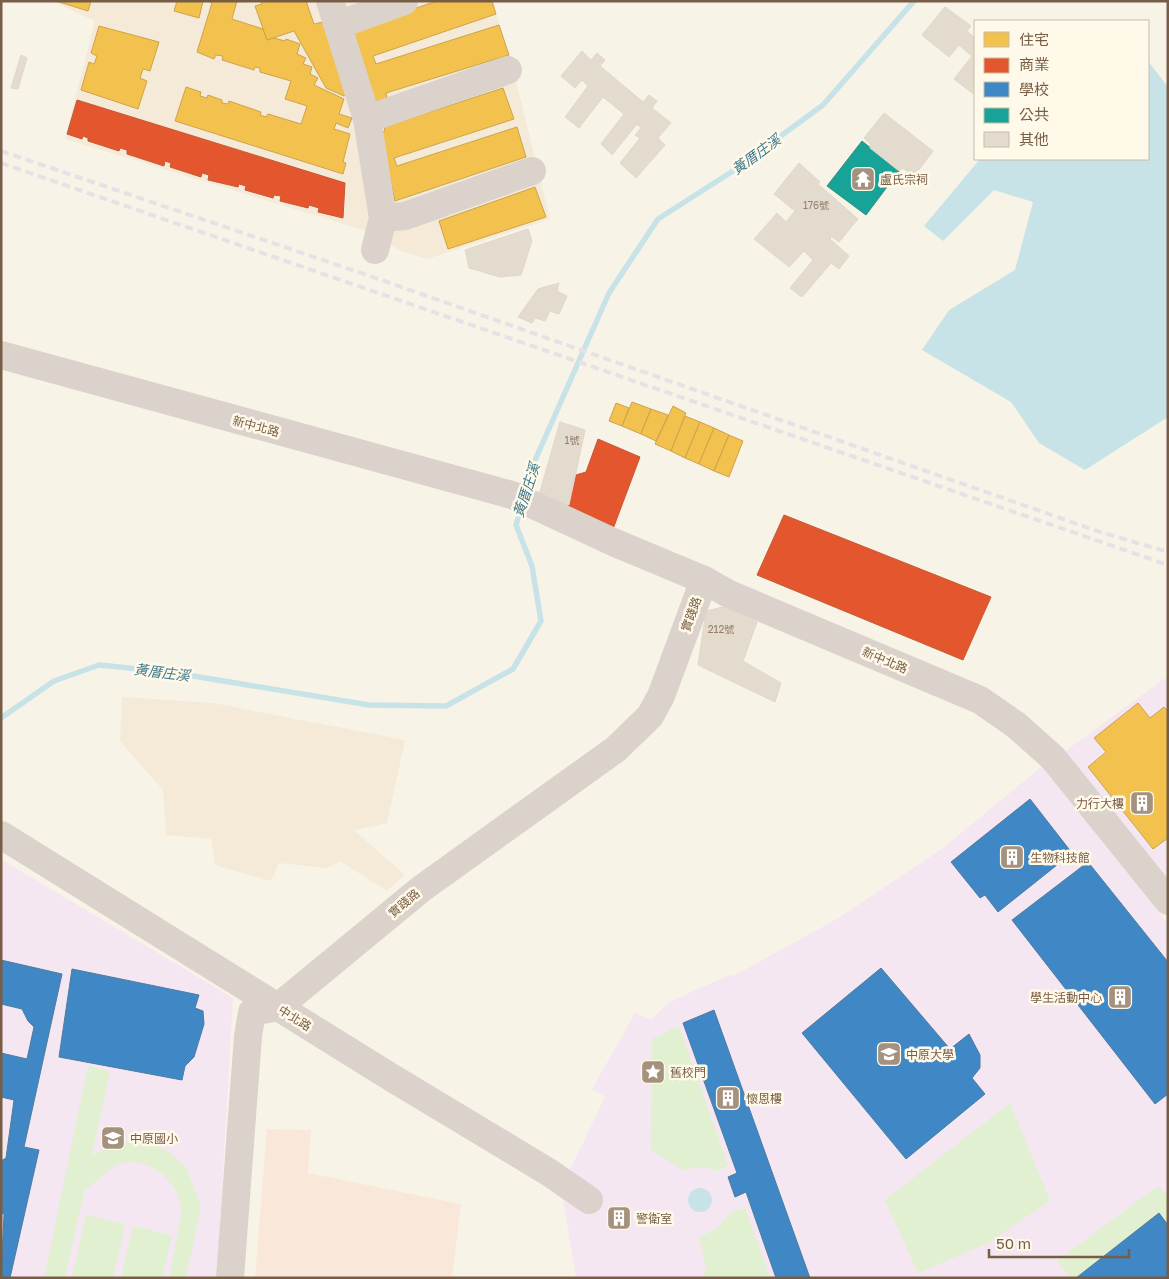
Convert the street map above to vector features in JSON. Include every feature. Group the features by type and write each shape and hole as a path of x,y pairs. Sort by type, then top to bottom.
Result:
{"street":[{"path":"375,250 383,218 367,119 334,13 404,1"},
{"path":"367,119 508,70"},
{"path":"383,218 404,216 532,172"},
{"name":"新中北路","path":"1,356 512,495 704,580 729,594 980,700 1009,720 1053,758 1168,901"},
{"name":"實踐路","path":"230,1278 248,1036 252,1012 278,1007 421,889 616,749 650,716 661,696 704,580"},
{"name":"中北路","path":"1,835 550,1174 589,1200"}],"shaded area":[{"path":"52,1 492,1 512,64 550,219 427,259 401,251 370,232 65,139 95,21"},
{"name":"力行大樓","path":"1168,676 1168,887 1064,752"},
{"path":"122,697 213,703 405,740 387,823 354,830 405,875 387,891 340,861 327,868 279,863 271,881 215,865 211,839 166,835 163,790 120,741"},
{"name":"中原大學","path":"1042,766 1168,924 1168,1278 576,1278 561,1188 605,1097 592,1089 635,1013 651,1020 669,1002 727,976 735,975 837,919 943,848"},
{"name":"中原國小","path":"1,859 233,998 217,1278 1,1278"},
{"path":"267,1129 311,1130 308,1173 461,1204 452,1278 255,1278"}],"green space":[{"path":"679,1026 728,1165 718,1171 702,1167 683,1170 651,1150 652,1039"},
{"path":"88,1066 110,1071 92,1155 120,1143 138,1141 153,1144 170,1153 186,1167 201,1206 186,1278 169,1278 182,1210 175,1189 164,1175 148,1165 134,1162 115,1165 84,1191 65,1278 44,1278"},
{"path":"1010,1103 1050,1201 988,1243 918,1273 885,1200"},
{"path":"1158,1186 1168,1197 1168,1225 1159,1213 1076,1278 1071,1278 1057,1261"},
{"path":"745,1208 770,1278 702,1278 706,1269 699,1237 717,1228 732,1212"},
{"path":"86,1215 125,1224 113,1278 72,1278"},
{"path":"133,1226 172,1235 162,1278 121,1278"}],"water":[{"path":"1149,62 1168,87 1168,417 1085,470 1039,443 1011,402 922,350 949,310 1015,270 1033,202 994,190 943,241 924,226 979,160 1149,160"},
{"path":"700,1188 705,1189 711,1195 711,1205 705,1211 700,1212 695,1211 689,1205 688,1200 689,1195 695,1189"}],"building: 住宅":[{"path":"56,1 91,1 88,11"},
{"path":"177,1 203,1 199,18 174,11"},
{"path":"208,1 237,1 232,19 263,29 267,40 274,38 285,41 286,39 300,44 297,54 306,58 303,64 312,67 310,74 318,78 314,85 344,99 339,114 352,118 348,128 336,123 334,129 350,134 343,162 346,163 343,174 175,121 186,87 201,92 200,96 207,98 208,95 222,100 222,103 228,104 229,101 261,112 260,115 266,117 268,114 301,124 307,106 285,99 291,81 260,72 260,68 255,67 254,70 222,60 223,56 216,55 214,59 197,52 212,3"},
{"path":"261,1 306,1 314,24 323,22 346,95 344,96 326,88 294,31 267,40 255,6 262,4"},
{"path":"437,1 492,1 496,14 373,56 376,64 499,25 509,55 386,93 387,98 372,103 354,33 363,26"},
{"path":"99,26 159,42 150,71 143,69 140,78 147,81 138,109 81,90 89,62 94,64 97,56 91,53"},
{"path":"503,88 514,119 394,158 397,166 517,127 526,157 395,201 380,133 385,131 384,127"},
{"path":"535,187 546,217 448,249 439,221"},
{"path":"632,402 651,409 641,434 622,426"},
{"path":"616,403 629,408 622,426 609,421"},
{"path":"673,406 686,413 671,451 655,444"},
{"path":"651,409 668,415 656,441 641,434"},
{"path":"685,416 700,422 685,458 671,451"},
{"path":"700,422 714,428 699,464 685,458"},
{"path":"714,428 729,435 714,471 699,464"},
{"path":"729,435 743,441 729,477 714,471"},
{"name":"力行大樓","path":"1138,703 1150,718 1164,707 1168,711 1168,838 1153,849 1088,767 1106,752 1094,738"}],"building: 商業":[{"path":"77,100 345,183 343,218 318,212 319,208 309,205 308,208 280,201 281,196 274,195 273,198 245,190 246,186 239,184 238,187 208,180 209,175 202,173 201,177 170,167 171,163 165,161 164,166 127,154 127,150 120,148 119,151 88,141 88,138 83,136 82,139 67,134"},
{"path":"598,439 640,457 613,529 567,510 576,475 586,472"},
{"path":"784,515 991,597 963,660 757,575"}],"building: 學校":[{"name":"生物科技館","path":"1030,799 1072,853 998,912 985,895 980,898 951,862"},
{"name":"學生活動中心","path":"1088,862 1168,962 1168,1094 1155,1104 1012,920"},
{"path":"1,960 62,974 24,1147 39,1150 10,1278 1,1278 4,1214 1,1213 1,1161 6,1158 14,1100 1,1097 1,1053 27,1059 34,1027 28,1021 22,1009 1,1004"},
{"path":"881,968 950,1049 969,1034 980,1055 980,1068 972,1078 985,1094 906,1159 802,1033"},
{"path":"72,969 199,995 195,1008 203,1011 204,1024 194,1057 185,1066 182,1080 59,1057"},
{"name":"懷恩樓","path":"714,1010 810,1278 776,1278 746,1192 735,1197 728,1177 737,1173 683,1023"},
{"name":"警衛室","path":"613,1210 629,1218 623,1227 609,1218 609,1212"},
{"path":"1159,1213 1168,1225 1168,1278 1076,1278"}],"building: 公共":[{"name":"盧氏宗祠","path":"862,141 899,171 866,215 827,186"}],"building: 其他":[{"path":"945,7 971,26 967,31 974,37 974,94 954,79 972,56 959,45 949,57 922,35"},
{"path":"582,51 591,60 597,53 605,60 600,66 643,102 649,95 657,101 652,108 671,123 658,138 665,145 636,178 620,163 640,138 635,135 641,128 637,124 612,155 601,144 624,114 603,97 579,128 565,117 588,86 582,80 575,88 561,76"},
{"path":"21,55 27,58 18,89 11,88"},
{"path":"884,113 933,151 914,176 903,168 899,171 870,148 871,145 864,138"},
{"path":"799,163 820,182 818,184 858,219 839,242 831,236 830,239 849,256 839,269 831,263 802,297 790,288 813,260 804,251 789,267 754,239 777,213 786,222 795,211 774,194"},
{"path":"528,229 532,241 521,275 500,277 469,268 465,250"},
{"path":"559,283 557,291 567,296 559,314 550,311 545,321 535,318 532,323 518,317 538,289"},
{"path":"560,422 585,430 569,505 539,495"},
{"path":"723,607 757,622 743,661 781,683 775,702 698,665 706,611"}],"waterway":[{"name":"黃厝庄溪","path":"525,494 536,458 609,293 658,219 733,171 823,105 914,1"},
{"name":"黃厝庄溪","path":"1,718 54,681 99,665 169,672 369,705 446,706 513,669 541,621 532,566 516,525 521,508"}],"railway":[{"path":"1,151 370,276 1097,531 1168,552"},
{"path":"1,163 1168,565"}],"place":[{"name":"盧氏宗祠","path":"863,179"},
{"name":"力行大樓","path":"1142,803"},
{"name":"生物科技館","path":"1012,857"},
{"name":"學生活動中心","path":"1120,997"},
{"name":"中原大學","path":"889,1054"},
{"name":"舊校門","path":"653,1072"},
{"name":"懷恩樓","path":"728,1098"},
{"name":"中原國小","path":"113,1138"},
{"name":"警衛室","path":"619,1218"}]}
